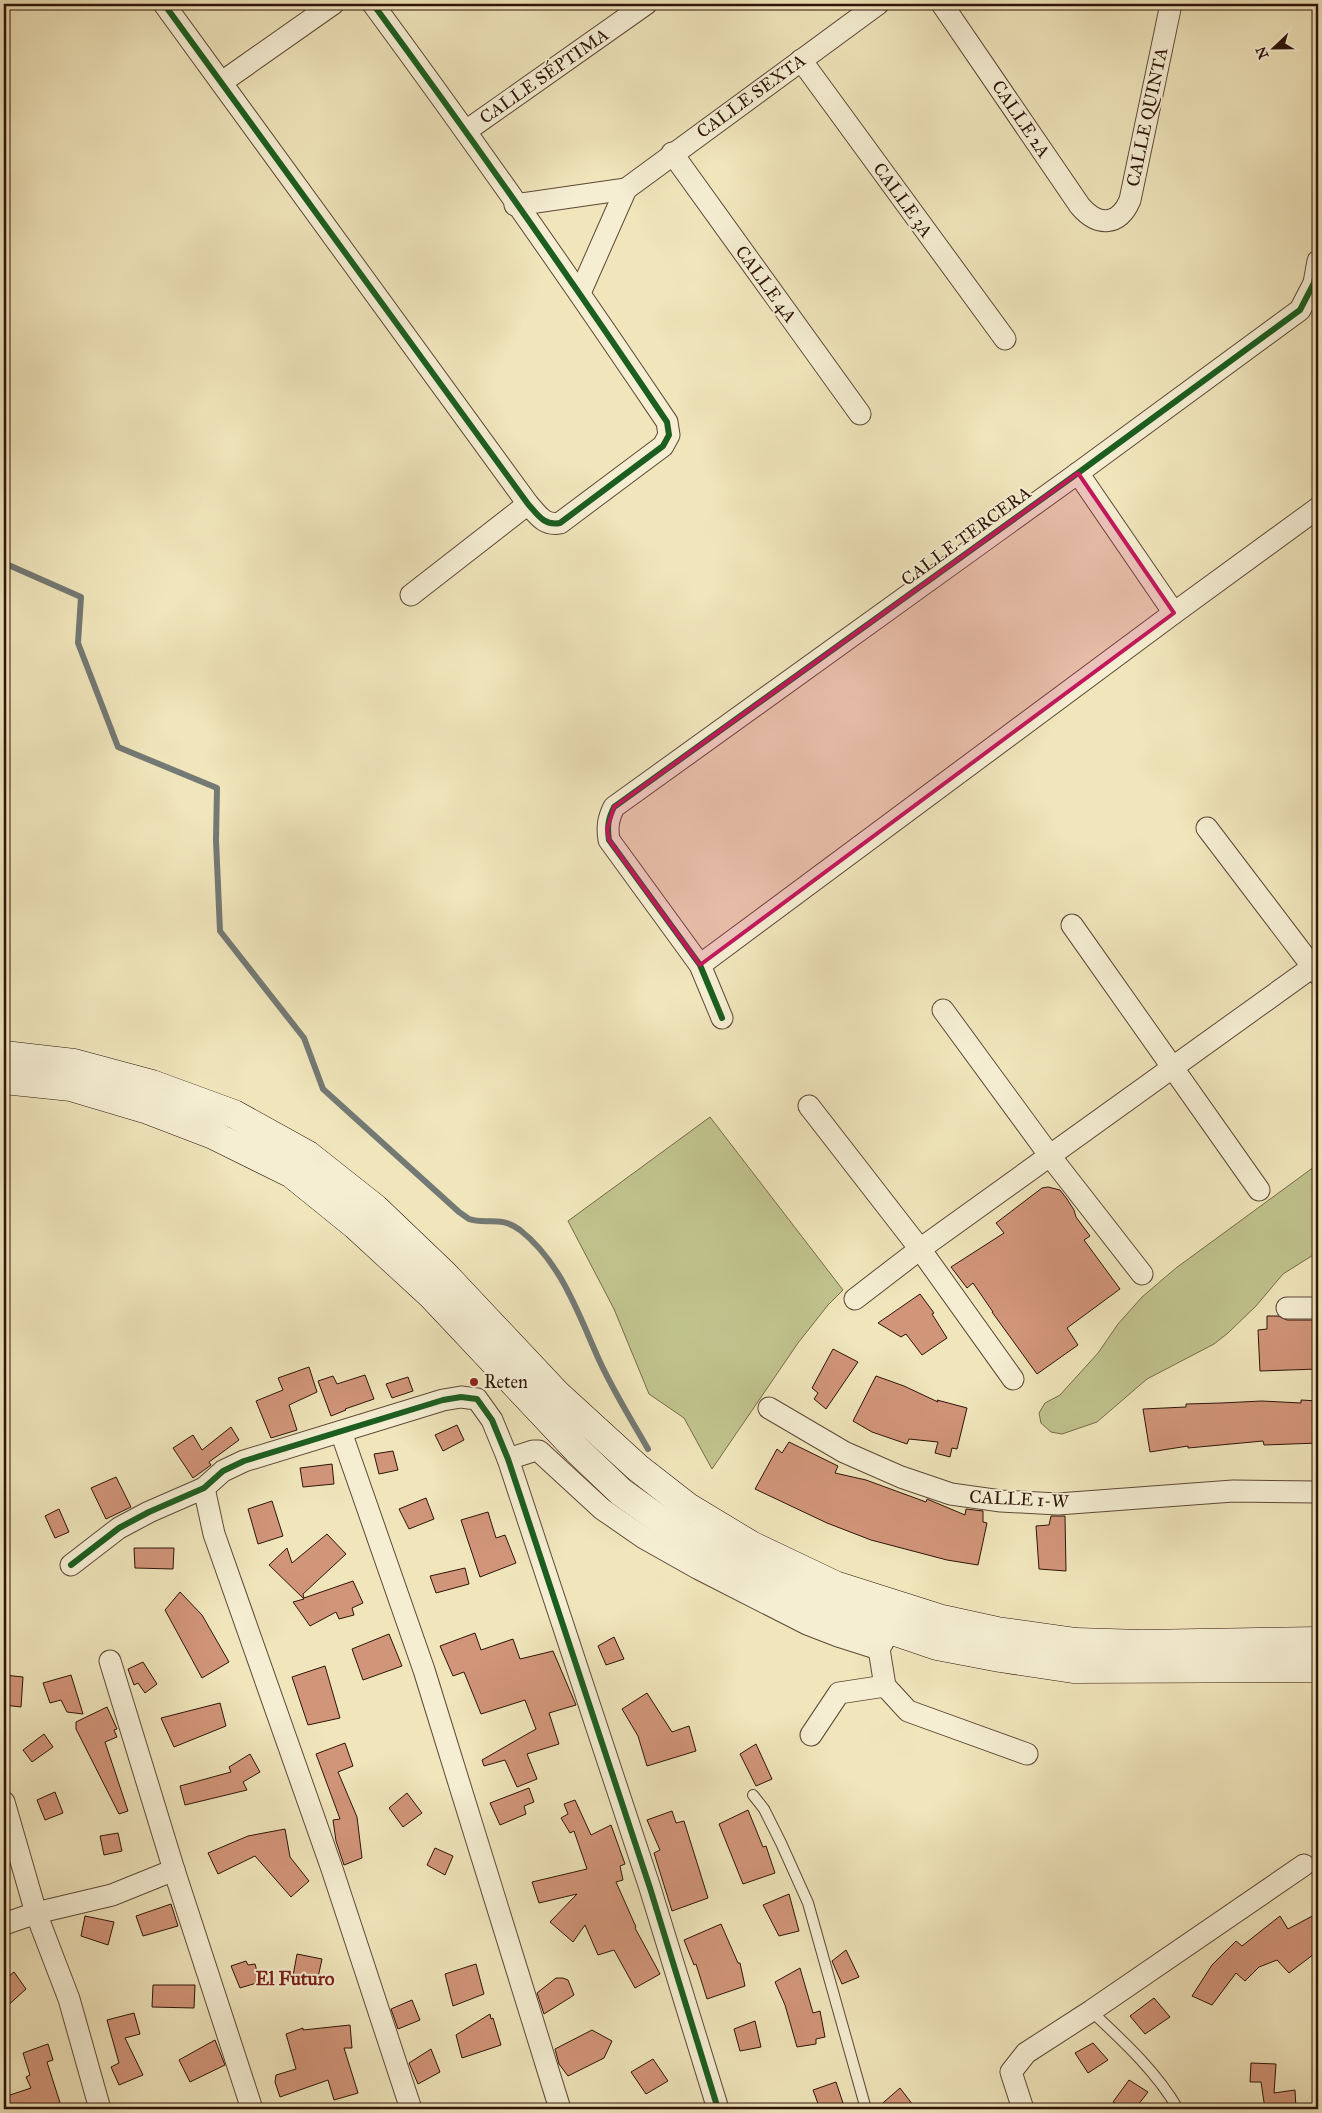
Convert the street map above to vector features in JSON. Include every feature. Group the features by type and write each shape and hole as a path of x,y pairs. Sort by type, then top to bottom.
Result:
{"main road":[{"path":"4,1055 74,1063 152,1084 234,1114 308,1154 382,1214 444,1274 558,1394 638,1468 688,1507 736,1535 835,1585 942,1619 997,1631 1076,1642 1142,1644 1318,1641"},
{"path":"4,1080 70,1087 145,1109 212,1135 292,1174 355,1225 431,1295 577,1450 621,1492 681,1535 747,1571 825,1608 884,1640 937,1646 1073,1669 1318,1668"}],"street":[{"path":"164,4 528,504 542,521 554,524 566,520 663,446 669,435 666,422 580,293 516,205 466,131 373,4"},
{"path":"222,82 333,4"},
{"name":"CALLE SÉPTIMA","path":"466,131 646,4"},
{"name":"CALLE SEXTA","path":"580,293 626,189 672,153 878,4"},
{"name":"CALLE 2A","path":"942,4 1080,206 1089,216 1109,221"},
{"name":"CALLE QUINTA","path":"1109,221 1126,211 1130,200 1171,4"},
{"name":"CALLE 3A","path":"801,60 1005,339"},
{"name":"CALLE 4A","path":"672,153 860,414"},
{"name":"CALLE SEXTA","path":"516,205 626,189"},
{"name":"CALLE TERCERA","path":"700,965 609,840 607,829 614,807 1078,473 1300,310 1314,283 1318,261"},
{"path":"1078,473 1174,612"},
{"path":"411,595 528,504"},
{"path":"722,1018 700,965 1174,612 1318,508"},
{"path":"855,1299 920,1249 1173,1068 1317,968 1207,828"},
{"path":"1072,925 1259,1190"},
{"path":"944,1010 1050,1156 1142,1274"},
{"path":"809,1106 920,1249 1013,1379"},
{"path":"1287,1308 1318,1308"},
{"path":"71,1565 119,1528 149,1512 204,1488 223,1471 244,1461 443,1400 461,1397 477,1399 492,1420 508,1459 650,1888 718,2109"},
{"name":"CALLE 1-W","path":"769,1408 844,1452 901,1477 951,1494 1001,1501 1058,1504 1233,1492 1318,1492"},
{"path":"341,1432 424,1670 560,2109"},
{"path":"508,1459 532,1451 539,1451 602,1509 644,1538 699,1569 807,1624 838,1636 884,1640 885,1686 908,1711 1027,1754"},
{"path":"204,1488 214,1534 332,1869 411,2109"},
{"path":"110,1661 174,1870 252,2109"},
{"path":"811,1735 840,1693 885,1686"},
{"path":"4,1802 36,1913 69,2000 100,2109"},
{"path":"1023,2109 1011,2072 1026,2053 1091,2011 1304,1865"},
{"path":"4,1924 36,1913 112,1895 174,1870"}],"lane":[{"path":"753,1795 767,1816 792,1864 808,1903 866,2109"},
{"path":"1091,2011 1140,2059 1166,2089 1178,2109"}],"highlighted area":[{"path":"1078,473 1174,613 700,965 609,840 607,829 614,807"}],"green space":[{"path":"710,1117 843,1290 828,1305 798,1343 712,1469 684,1418 649,1394 614,1309 568,1221"},
{"path":"1318,1164 1318,1252 1283,1274 1256,1306 1214,1344 1147,1379 1097,1422 1062,1434 1051,1432 1041,1423 1039,1413 1045,1403 1060,1395 1098,1353 1118,1324 1142,1297 1176,1268"}],"building":[{"path":"1048,1187 1060,1190 1067,1199 1076,1217 1090,1236 1084,1240 1120,1289 1067,1328 1078,1345 1037,1374 973,1283 967,1288 951,1267 1004,1233 996,1223 1042,1188"},
{"path":"920,1294 934,1313 932,1314 947,1338 922,1355 906,1334 901,1337 878,1323"},
{"path":"1267,1316 1278,1316 1287,1320 1318,1320 1318,1369 1260,1371 1258,1330 1267,1329"},
{"path":"833,1349 858,1362 826,1409 814,1399 818,1393 812,1388"},
{"path":"309,1367 317,1392 289,1405 297,1430 271,1438 256,1401 283,1390 278,1378"},
{"path":"365,1375 374,1399 331,1416 318,1381 333,1376 337,1384"},
{"path":"876,1376 904,1386 938,1402 937,1400 967,1408 957,1449 952,1448 950,1457 935,1453 938,1442 909,1439 907,1444 872,1432 853,1421"},
{"path":"408,1377 413,1391 392,1398 386,1384"},
{"path":"1301,1400 1318,1401 1318,1443 1264,1445 1263,1441 1188,1448 1188,1446 1150,1452 1143,1409 1186,1407 1186,1404 1262,1401 1301,1403"},
{"path":"457,1425 464,1440 443,1451 435,1435"},
{"path":"231,1427 239,1440 209,1462 211,1465 193,1478 173,1448 193,1435 202,1450"},
{"path":"789,1442 838,1466 835,1473 866,1480 926,1502 927,1499 965,1515 966,1509 983,1511 983,1522 987,1523 978,1565 947,1560 871,1540 827,1523 755,1489 777,1449 782,1453"},
{"path":"393,1451 398,1470 379,1474 374,1454"},
{"path":"332,1464 334,1484 303,1487 300,1468"},
{"path":"116,1477 131,1507 106,1519 91,1488"},
{"path":"426,1498 434,1519 409,1529 399,1509"},
{"path":"272,1501 283,1536 258,1544 248,1509"},
{"path":"59,1509 69,1532 55,1538 45,1516"},
{"path":"488,1512 496,1538 505,1535 516,1563 480,1577 461,1520"},
{"path":"1051,1516 1065,1516 1066,1571 1039,1569 1036,1526 1049,1525"},
{"path":"327,1534 346,1554 303,1594 304,1598 353,1581 363,1603 352,1608 354,1615 339,1619 336,1612 310,1626 293,1602 304,1599 269,1565 287,1548 292,1563"},
{"path":"134,1548 174,1548 173,1569 135,1568"},
{"path":"465,1568 469,1584 436,1593 430,1576"},
{"path":"180,1592 202,1615 229,1662 202,1678 165,1610"},
{"path":"475,1633 481,1650 513,1639 520,1659 553,1651 576,1705 549,1713 559,1744 527,1754 537,1779 517,1787 505,1760 484,1766 482,1760 536,1729 525,1700 481,1714 464,1672 453,1676 440,1646"},
{"path":"389,1634 402,1666 363,1680 352,1649"},
{"path":"614,1637 624,1659 606,1665 598,1646"},
{"path":"143,1662 157,1684 145,1693 138,1683 134,1685 128,1669"},
{"path":"325,1666 340,1718 308,1725 292,1677"},
{"path":"4,1675 23,1677 21,1707 4,1705"},
{"path":"71,1675 83,1714 67,1712 61,1700 50,1703 43,1683"},
{"path":"647,1693 672,1732 689,1726 696,1751 647,1766 638,1736 622,1709"},
{"path":"220,1703 226,1726 174,1747 161,1718"},
{"path":"107,1707 117,1729 114,1730 117,1737 105,1742 128,1811 119,1814 76,1729 76,1722"},
{"path":"44,1734 53,1747 32,1762 23,1750"},
{"path":"345,1743 353,1766 338,1772 357,1817 362,1858 344,1865 336,1841 333,1820 340,1819 316,1754"},
{"path":"756,1744 772,1779 756,1786 740,1754"},
{"path":"250,1754 260,1772 243,1782 247,1790 185,1805 180,1786 231,1772 229,1767"},
{"path":"529,1788 534,1802 524,1806 526,1814 500,1825 490,1803"},
{"path":"55,1792 63,1813 45,1820 37,1800"},
{"path":"407,1793 422,1813 403,1827 389,1808"},
{"path":"575,1800 591,1835 611,1825 625,1864 620,1866 623,1880 616,1882 635,1928 660,1974 635,1988 614,1950 598,1955 585,1925 573,1942 550,1922 577,1894 539,1903 532,1882 587,1869 574,1831 570,1833 561,1818 568,1814 564,1804"},
{"path":"748,1810 763,1847 766,1846 775,1873 743,1884 719,1824"},
{"path":"672,1811 676,1823 684,1821 708,1898 672,1911 654,1853 660,1850 647,1820"},
{"path":"285,1829 290,1857 309,1881 291,1897 255,1856 218,1874 208,1853 248,1836"},
{"path":"118,1833 122,1851 104,1855 100,1836"},
{"path":"435,1848 453,1856 445,1875 427,1865"},
{"path":"789,1894 799,1931 779,1936 763,1905"},
{"path":"171,1904 178,1926 143,1936 136,1916"},
{"path":"1318,1913 1318,1951 1289,1973 1277,1960 1259,1967 1245,1981 1236,1973 1212,2005 1192,1996 1212,1965 1236,1941 1242,1946 1280,1916 1288,1929"},
{"path":"85,1916 114,1922 108,1945 81,1936"},
{"path":"721,1924 738,1963 740,1963 745,1986 707,1999 696,1964 694,1965 684,1940"},
{"path":"846,1950 859,1977 842,1984 832,1961"},
{"path":"297,1954 322,1959 317,1982 293,1976"},
{"path":"246,1961 248,1965 255,1964 260,1982 240,1988 231,1966"},
{"path":"476,1964 484,1994 453,2006 445,1974"},
{"path":"800,1968 813,2013 820,2011 825,2037 816,2039 816,2044 797,2047 785,2005 775,1982"},
{"path":"14,1972 26,1989 4,2009 4,1980"},
{"path":"556,1978 568,1980 574,1995 544,2014 537,1993"},
{"path":"153,1985 195,1985 194,2008 152,2007"},
{"path":"1154,1998 1170,2017 1145,2034 1130,2016"},
{"path":"412,2000 420,2020 398,2029 391,2009"},
{"path":"134,2013 140,2034 125,2038 143,2075 119,2085 111,2067 119,2063 107,2020"},
{"path":"490,2014 501,2045 462,2058 456,2035"},
{"path":"755,2021 761,2047 740,2051 734,2029"},
{"path":"350,2025 352,2048 344,2048 358,2093 334,2100 328,2080 280,2097 275,2082 276,2075 296,2069 286,2034 303,2028 303,2030"},
{"path":"592,2030 612,2041 604,2058 568,2076 559,2064 555,2049"},
{"path":"215,2040 225,2065 190,2082 179,2060"},
{"path":"1093,2043 1108,2060 1088,2073 1075,2053"},
{"path":"48,2044 53,2060 47,2062 62,2109 4,2109 4,2097 31,2088 26,2077 30,2075 23,2053"},
{"path":"431,2049 440,2072 418,2084 409,2063"},
{"path":"653,2059 668,2081 646,2094 631,2072"},
{"path":"1251,2063 1276,2064 1274,2093 1295,2090 1296,2109 1265,2109 1261,2082 1250,2082"},
{"path":"1129,2080 1148,2092 1135,2109 1126,2109 1113,2102"},
{"path":"836,2082 843,2103 820,2109 813,2090"},
{"path":"900,2088 916,2109 876,2109"}],"waterway":[{"path":"4,563 81,597 78,643 118,747 217,788 216,840 220,931 304,1038 323,1089 459,1212 475,1221 500,1222 513,1225 535,1243 568,1291 605,1373 648,1449"}],"cycle path":[{"path":"164,4 528,504 545,521 560,523 663,446 669,435 667,422 522,212 373,4"},
{"path":"722,1018 700,965 609,840 608,823 614,807 1078,473 1300,310 1314,283 1318,261"},
{"path":"71,1565 119,1528 149,1512 204,1488 223,1471 244,1461 443,1400 461,1397 477,1399 492,1420 508,1459 650,1888 718,2109"}],"place":[{"name":"Reten","path":"474,1382"}],"district":[{"name":"El Futuro","path":"295,1978"}]}
